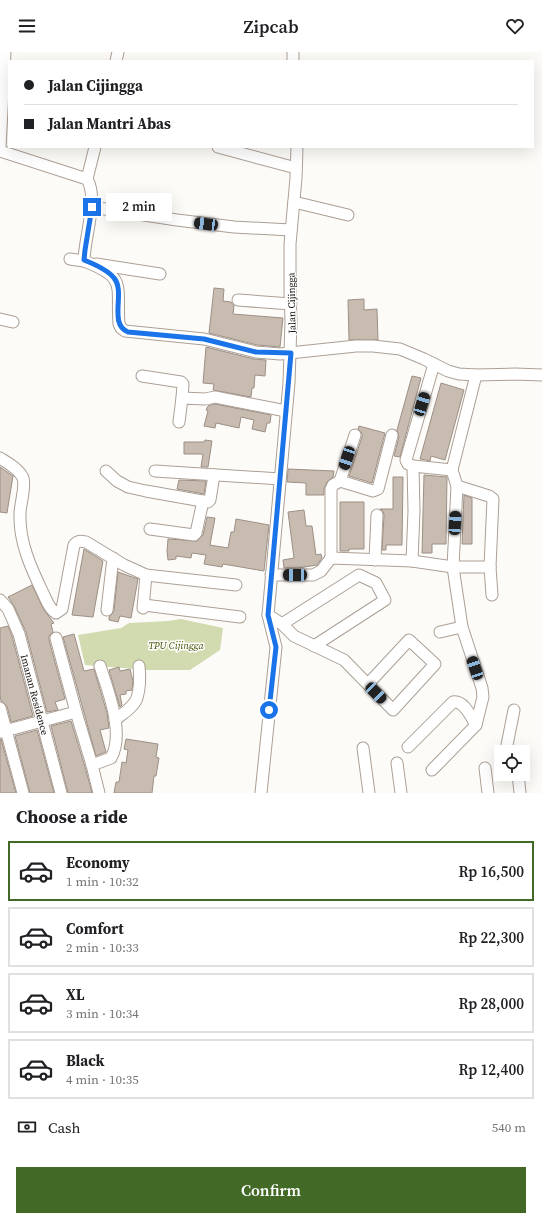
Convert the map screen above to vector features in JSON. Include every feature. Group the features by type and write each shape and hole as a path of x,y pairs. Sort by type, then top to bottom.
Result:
{"street":[{"path":"0,148 4,52"},
{"path":"95,148 86,179 90,189 92,207 85,250 88,262 110,274 116,281 119,290 119,324 125,331 204,339 256,352 291,353 356,346 373,346 400,349 448,371 459,374 542,374"},
{"path":"222,148 296,168"},
{"name":"Jalan Cijingga","path":"260,793 276,647 268,615 291,353 291,230 297,148"},
{"path":"0,152 86,179"},
{"path":"294,202 348,215"},
{"path":"92,207 234,227 291,230"},
{"path":"70,260 160,274"},
{"path":"238,300 291,304"},
{"path":"0,319 13,322"},
{"path":"434,364 406,458 408,464 413,466 452,470"},
{"path":"432,770 476,725 483,697 483,690 462,627 453,567 457,486 452,470 476,375"},
{"path":"142,376 182,382 180,422"},
{"path":"182,398 205,399 215,397 286,411"},
{"path":"271,575 314,574 321,571 331,558 331,490 333,485 340,481 355,435"},
{"path":"340,481 373,491 378,489 392,435"},
{"path":"0,458 18,471 24,480 20,516 24,547 38,583 54,612 56,613 62,609 73,550 77,542 86,542 136,571 146,574 236,585"},
{"path":"412,561 414,511 413,466"},
{"path":"106,471 117,481 128,487 203,501 210,501 214,475"},
{"path":"155,471 280,479"},
{"path":"457,486 489,496 493,499 490,567 492,595"},
{"path":"150,529 194,535 196,533 203,501"},
{"path":"375,560 377,515"},
{"path":"107,610 113,558"},
{"path":"331,558 412,561 453,567 490,567"},
{"path":"146,574 143,606 240,617"},
{"path":"282,624 359,575 376,583 385,600 314,646"},
{"name":"Imanan Residence","path":"0,600 8,609 19,634 61,793"},
{"path":"268,615 282,624 294,636 344,660 393,710 435,664 409,640 368,684"},
{"path":"440,632 462,627"},
{"path":"56,638 99,793"},
{"path":"92,765 109,760 113,754 116,736 113,709 100,666"},
{"path":"115,720 137,699 140,674 139,666"},
{"path":"408,747 453,702 457,701 461,703 476,725"},
{"path":"0,708 3,731 23,793"},
{"path":"507,745 514,710"},
{"path":"3,731 76,712"},
{"path":"363,748 369,793"},
{"path":"397,763 401,793"},
{"path":"485,768 488,793"},
{"path":"519,781 520,793"}],"green space":[{"name":"TPU Cijingga","path":"181,619 223,628 220,650 190,670 148,670 85,665 78,635 121,628 129,623"}],"building":[{"path":"214,288 224,289 223,301 231,302 234,306 233,314 283,318 280,347 257,345 209,333"},
{"path":"364,299 364,310 377,309 378,340 349,340 348,300"},
{"path":"206,347 254,359 266,360 265,376 255,375 254,388 252,388 251,397 213,390 214,384 203,383"},
{"path":"412,376 421,378 400,457 394,456 399,437 397,430"},
{"path":"441,383 464,390 445,460 431,456 430,461 420,459"},
{"path":"215,404 271,415 270,423 267,423 265,432 252,429 254,420 241,417 239,428 216,423 215,428 204,426 208,406"},
{"path":"359,426 385,433 372,483 349,476 362,437 362,433 358,429"},
{"path":"205,440 212,441 208,467 201,467 203,454 184,454 184,442 204,442"},
{"path":"0,467 13,476 7,513 0,512"},
{"path":"288,469 334,471 333,477 327,482 324,489 324,495 306,495 306,483 287,482"},
{"path":"424,475 447,477 446,544 432,544 432,553 422,553"},
{"path":"393,477 403,477 402,545 386,545 386,550 382,550 384,515 383,511 380,509 393,509"},
{"path":"179,480 206,481 204,494 177,489"},
{"path":"464,495 472,498 472,544 462,544"},
{"path":"340,502 364,502 364,549 349,549 349,551 340,551"},
{"path":"304,510 306,526 312,526 316,555 321,554 322,558 317,565 298,568 284,568 283,560 294,558 288,512"},
{"path":"207,517 215,518 210,545 228,548 231,532 234,532 236,519 269,525 264,571 223,564 222,567 204,564 206,555 192,553 191,558 176,556 176,559 168,560 168,539 197,541 203,535"},
{"path":"84,549 103,561 93,617 72,615"},
{"path":"118,572 138,579 131,618 120,616 118,622 109,620 109,617 114,611"},
{"path":"32,585 44,610 54,623 51,624 53,632 49,636 49,640 65,699 55,702 58,710 47,712 26,632 14,606 8,597"},
{"path":"8,626 33,716 11,722 7,706 1,701 0,696 0,628"},
{"path":"74,634 84,671 94,669 107,713 109,728 100,730 106,752 96,756 63,637"},
{"path":"119,667 120,671 130,669 133,681 132,690 126,691 126,694 120,695 122,705 120,707 109,670"},
{"path":"71,721 92,793 68,793 51,726"},
{"path":"37,730 54,793 30,793 15,736"},
{"path":"1,739 16,793 0,793"},
{"path":"126,739 158,744 156,757 159,758 156,776 154,776 152,793 114,793 116,782 119,782 122,762 126,763 128,750 124,749"}],"route":[{"path":"92,207 84,260 113,276 118,284 119,324 123,330 128,332 204,339 256,352 280,354 291,353 268,615 276,647 269,710"}]}
